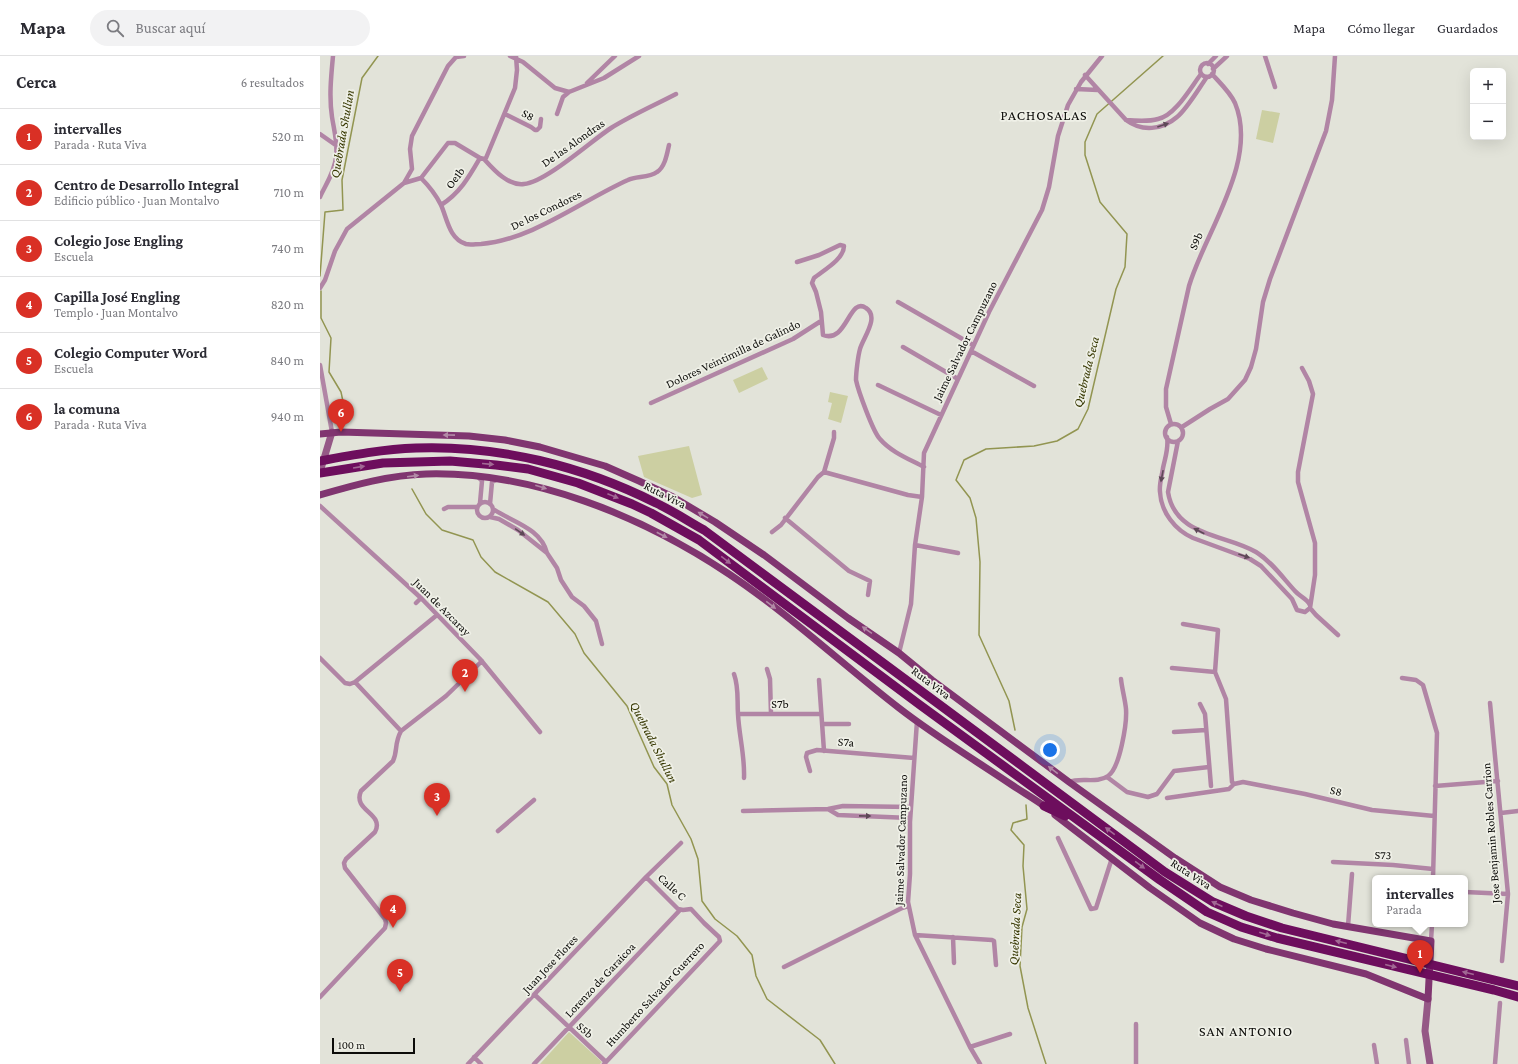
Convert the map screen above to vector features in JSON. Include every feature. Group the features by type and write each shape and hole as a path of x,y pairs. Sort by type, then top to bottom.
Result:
{"highway":[{"name":"Ruta Viva","path":"320,461 378,451 416,448 450,448 530,458 581,472 616,485 657,503 704,530 1165,872 1212,902 1246,916 1282,928 1518,986"},
{"name":"Ruta Viva","path":"320,473 383,463 450,461 496,465 528,469 578,482 639,507 698,540 1086,826 1207,912 1241,927 1277,938 1518,997"},
{"path":"1044,806 1086,826"},
{"path":"1506,982 1518,982"}],"main road":[{"name":"Ruta Viva","path":"320,434 476,436 540,446 605,466 639,481 673,497 715,522 764,555 848,618 899,653 932,680 1069,782 1175,858 1220,887 1251,900 1293,913 1348,926 1431,941"},
{"path":"320,473 332,435"},
{"path":"320,496 377,480 425,474 477,476 515,481 581,499 644,526 729,574 773,606 917,721 1044,806 1150,888 1200,923 1227,936 1266,949 1366,974 1428,999"},
{"path":"1430,1064 1425,1031 1431,941"}],"street":[{"path":"320,196 334,169 336,157 337,146 330,100 333,56"},
{"path":"404,183 412,169 410,149 412,136 448,66 456,57 464,56"},
{"path":"584,86 615,56"},
{"path":"557,114 563,97 569,92 604,78 624,67 639,56"},
{"name":"Jaime Salvador Campuzano","path":"899,653 910,604 915,545 922,497 924,453 989,312 1042,210 1049,187 1058,136 1068,105 1085,75 1102,56"},
{"path":"1126,120 1158,119 1168,116 1201,74 1200,68 1204,64 1208,64 1216,56"},
{"path":"1085,75 1126,120 1140,128 1159,127 1178,116 1207,77 1212,74 1213,69 1227,56"},
{"path":"1265,56 1275,87"},
{"path":"1182,427 1228,399 1245,380 1251,367 1256,348 1259,318 1266,291 1326,131 1332,100 1335,56"},
{"path":"514,57 523,62 555,88 569,92"},
{"name":"Oe1b","path":"441,205 455,195 482,159 486,158 515,88 516,70 514,57"},
{"path":"1208,64 1213,69"},
{"path":"1201,74 1207,77"},
{"name":"S9b","path":"1171,424 1166,407 1166,389 1189,286 1193,272 1226,197 1236,170 1241,145 1238,114 1234,102 1212,74"},
{"path":"1076,89 1100,91"},
{"name":"De las Alondras","path":"421,178 448,143 455,143 482,159 496,172 511,181 517,184 529,183 553,171 613,127 676,94"},
{"name":"S8","path":"505,114 535,130 540,127 541,119"},
{"path":"320,134 337,146"},
{"name":"De los Condores","path":"421,178 441,205 448,226 457,240 464,244 489,243 508,239 548,222 630,179 656,173 662,167 669,145"},
{"path":"320,288 325,280 335,251 347,228 404,183 421,178"},
{"path":"797,262 819,255 840,245 844,246 844,251 841,257 814,278 812,283 821,312 823,335 829,337 834,336 841,331 854,310 861,306 866,307 870,312 872,322 860,350 856,379 861,396 878,438 902,456 924,467"},
{"path":"898,302 973,345"},
{"name":"Dolores Veintimilla de Galindo","path":"651,403 793,339 821,321"},
{"path":"903,347 958,379"},
{"path":"971,351 1034,386"},
{"path":"320,365 332,435"},
{"path":"1302,368 1309,381 1313,394 1298,472 1298,482 1315,543 1315,581 1310,606 1305,612 1297,610 1292,599 1258,563 1186,535 1174,525 1163,507 1160,491 1167,447 1165,431 1166,428 1175,423 1182,427 1184,434 1178,441 1168,492 1169,500 1176,513 1198,531 1249,549 1260,555 1297,594 1306,599 1310,606 1316,615 1338,635"},
{"path":"878,385 941,415"},
{"path":"772,532 781,525 818,477 824,472 834,438 834,432"},
{"path":"1166,437 1172,441 1178,441"},
{"path":"824,472 922,497"},
{"path":"477,476 482,481 480,503 477,507 478,516 484,519 490,517 499,519 518,530 547,553 557,568 561,580 572,597 584,606 596,621 602,644"},
{"path":"498,479 492,482 490,504 493,509 501,515 524,526 536,535 545,545 547,553"},
{"path":"480,503 484,502 490,504"},
{"name":"Juan de Azcaray","path":"320,506 421,598 514,695 540,732"},
{"path":"444,510 448,507 477,507"},
{"path":"490,517 493,509"},
{"path":"785,518 849,572 870,581 868,594"},
{"path":"915,545 958,554"},
{"path":"416,603 421,598"},
{"path":"320,658 345,683 350,684 355,682 437,615"},
{"path":"1183,624 1218,630 1215,672 1226,699 1232,782 1234,784"},
{"path":"320,997 385,928 386,923 385,919 345,868 344,863 346,859 375,832 378,827 377,822 359,802 358,797 361,791 393,761 396,755 395,745 401,731 446,696 482,661"},
{"path":"1172,668 1215,672"},
{"path":"767,669 770,679 772,714"},
{"path":"734,674 738,685 738,714 744,765 744,778"},
{"path":"1402,678 1416,680 1423,685 1437,733 1433,875"},
{"path":"1069,782 1076,780 1101,779 1107,777 1115,768 1123,742 1126,711 1121,679"},
{"name":"S7a","path":"819,680 824,751 914,758"},
{"path":"355,682 401,731"},
{"path":"1200,704 1205,714 1211,786"},
{"name":"Jose Benjamin Robles Carrion","path":"1490,704 1508,894 1502,961"},
{"name":"S7b","path":"738,714 821,714"},
{"name":"Jaime Salvador Campuzano","path":"917,721 910,818 908,906 915,935 970,1047 980,1064"},
{"path":"822,724 849,724"},
{"path":"1174,732 1206,730"},
{"path":"810,771 806,757 808,753 811,751 824,751"},
{"path":"1107,777 1127,792 1148,797 1158,794 1174,771 1209,767"},
{"path":"1436,786 1498,781"},
{"name":"S8","path":"1167,798 1229,789 1234,784 1243,782 1305,794 1372,810 1434,816"},
{"path":"498,831 534,800"},
{"path":"743,811 828,809 843,806 911,807"},
{"path":"828,809 838,814 910,818"},
{"path":"1501,813 1518,811"},
{"path":"1058,838 1091,909 1096,908 1112,858"},
{"name":"Juan Jose Flores","path":"468,1064 646,877 681,843"},
{"name":"S73","path":"1333,862 1433,869"},
{"path":"1348,926 1352,874"},
{"name":"Calle C","path":"646,877 680,910 691,909 704,924 720,938"},
{"path":"1468,892 1508,894"},
{"path":"784,967 908,906"},
{"name":"Lorenzo de Garaicoa","path":"534,1064 680,910"},
{"path":"1431,941 1432,927"},
{"path":"915,935 993,940 996,965"},
{"path":"953,937 954,963"},
{"name":"Humberto Salvador Guerrero","path":"605,1063 720,941 720,938"},
{"name":"S5b","path":"535,995 605,1063"},
{"path":"1495,1064 1500,1003"},
{"path":"1136,1024 1136,1064"},
{"path":"970,1047 1010,1034"},
{"path":"1406,1040 1409,1064"},
{"path":"1374,1045 1377,1064"},
{"path":"474,1057 481,1064"}],"green space":[{"path":"1262,110 1280,113 1273,143 1256,139"},
{"path":"762,367 768,379 739,393 733,380"},
{"path":"830,392 848,396 841,423 828,419 832,403 828,402"},
{"path":"689,446 702,495 692,498 644,477 638,456"},
{"path":"569,1032 602,1062 600,1064 540,1064"}],"waterway":[{"name":"Quebrada Shullun","path":"320,276 325,212 343,210 342,180 362,78 378,56"},
{"name":"Quebrada Seca","path":"1015,730 1009,701 979,635 980,562 976,518 970,498 956,480 964,460 986,449 1034,446 1057,441 1078,429 1088,409 1116,289 1125,267 1127,234 1100,202 1085,155 1085,142 1097,114 1163,56"},
{"name":"Quebrada Shullun","path":"321,291 321,318 331,338 329,372 341,392 345,411"},
{"name":"Quebrada Shullun","path":"412,489 426,514 442,530 473,540 481,557 495,572 548,602 575,634 584,653 627,706 654,767 667,784 672,805 691,839 698,859 702,901 715,919 737,936 752,955 756,976 767,999 820,1040 835,1064"},
{"name":"Quebrada Seca","path":"1026,805 1027,819 1013,823 1011,830 1024,845 1023,866 1027,909 1022,927 1020,966 1028,1008 1046,1064"}],"place":[{"name":"la comuna","path":"341,432"},
{"name":"Centro de Desarrollo Integral","path":"465,692"},
{"name":"Colegio Jose Engling","path":"437,816"},
{"name":"Capilla José Engling","path":"393,928"},
{"name":"intervalles","path":"1420,973"},
{"name":"Colegio Computer Word","path":"400,992"}],"district":[{"name":"PACHOSALAS","path":"1044,115"},
{"name":"SAN ANTONIO","path":"1246,1031"}]}
